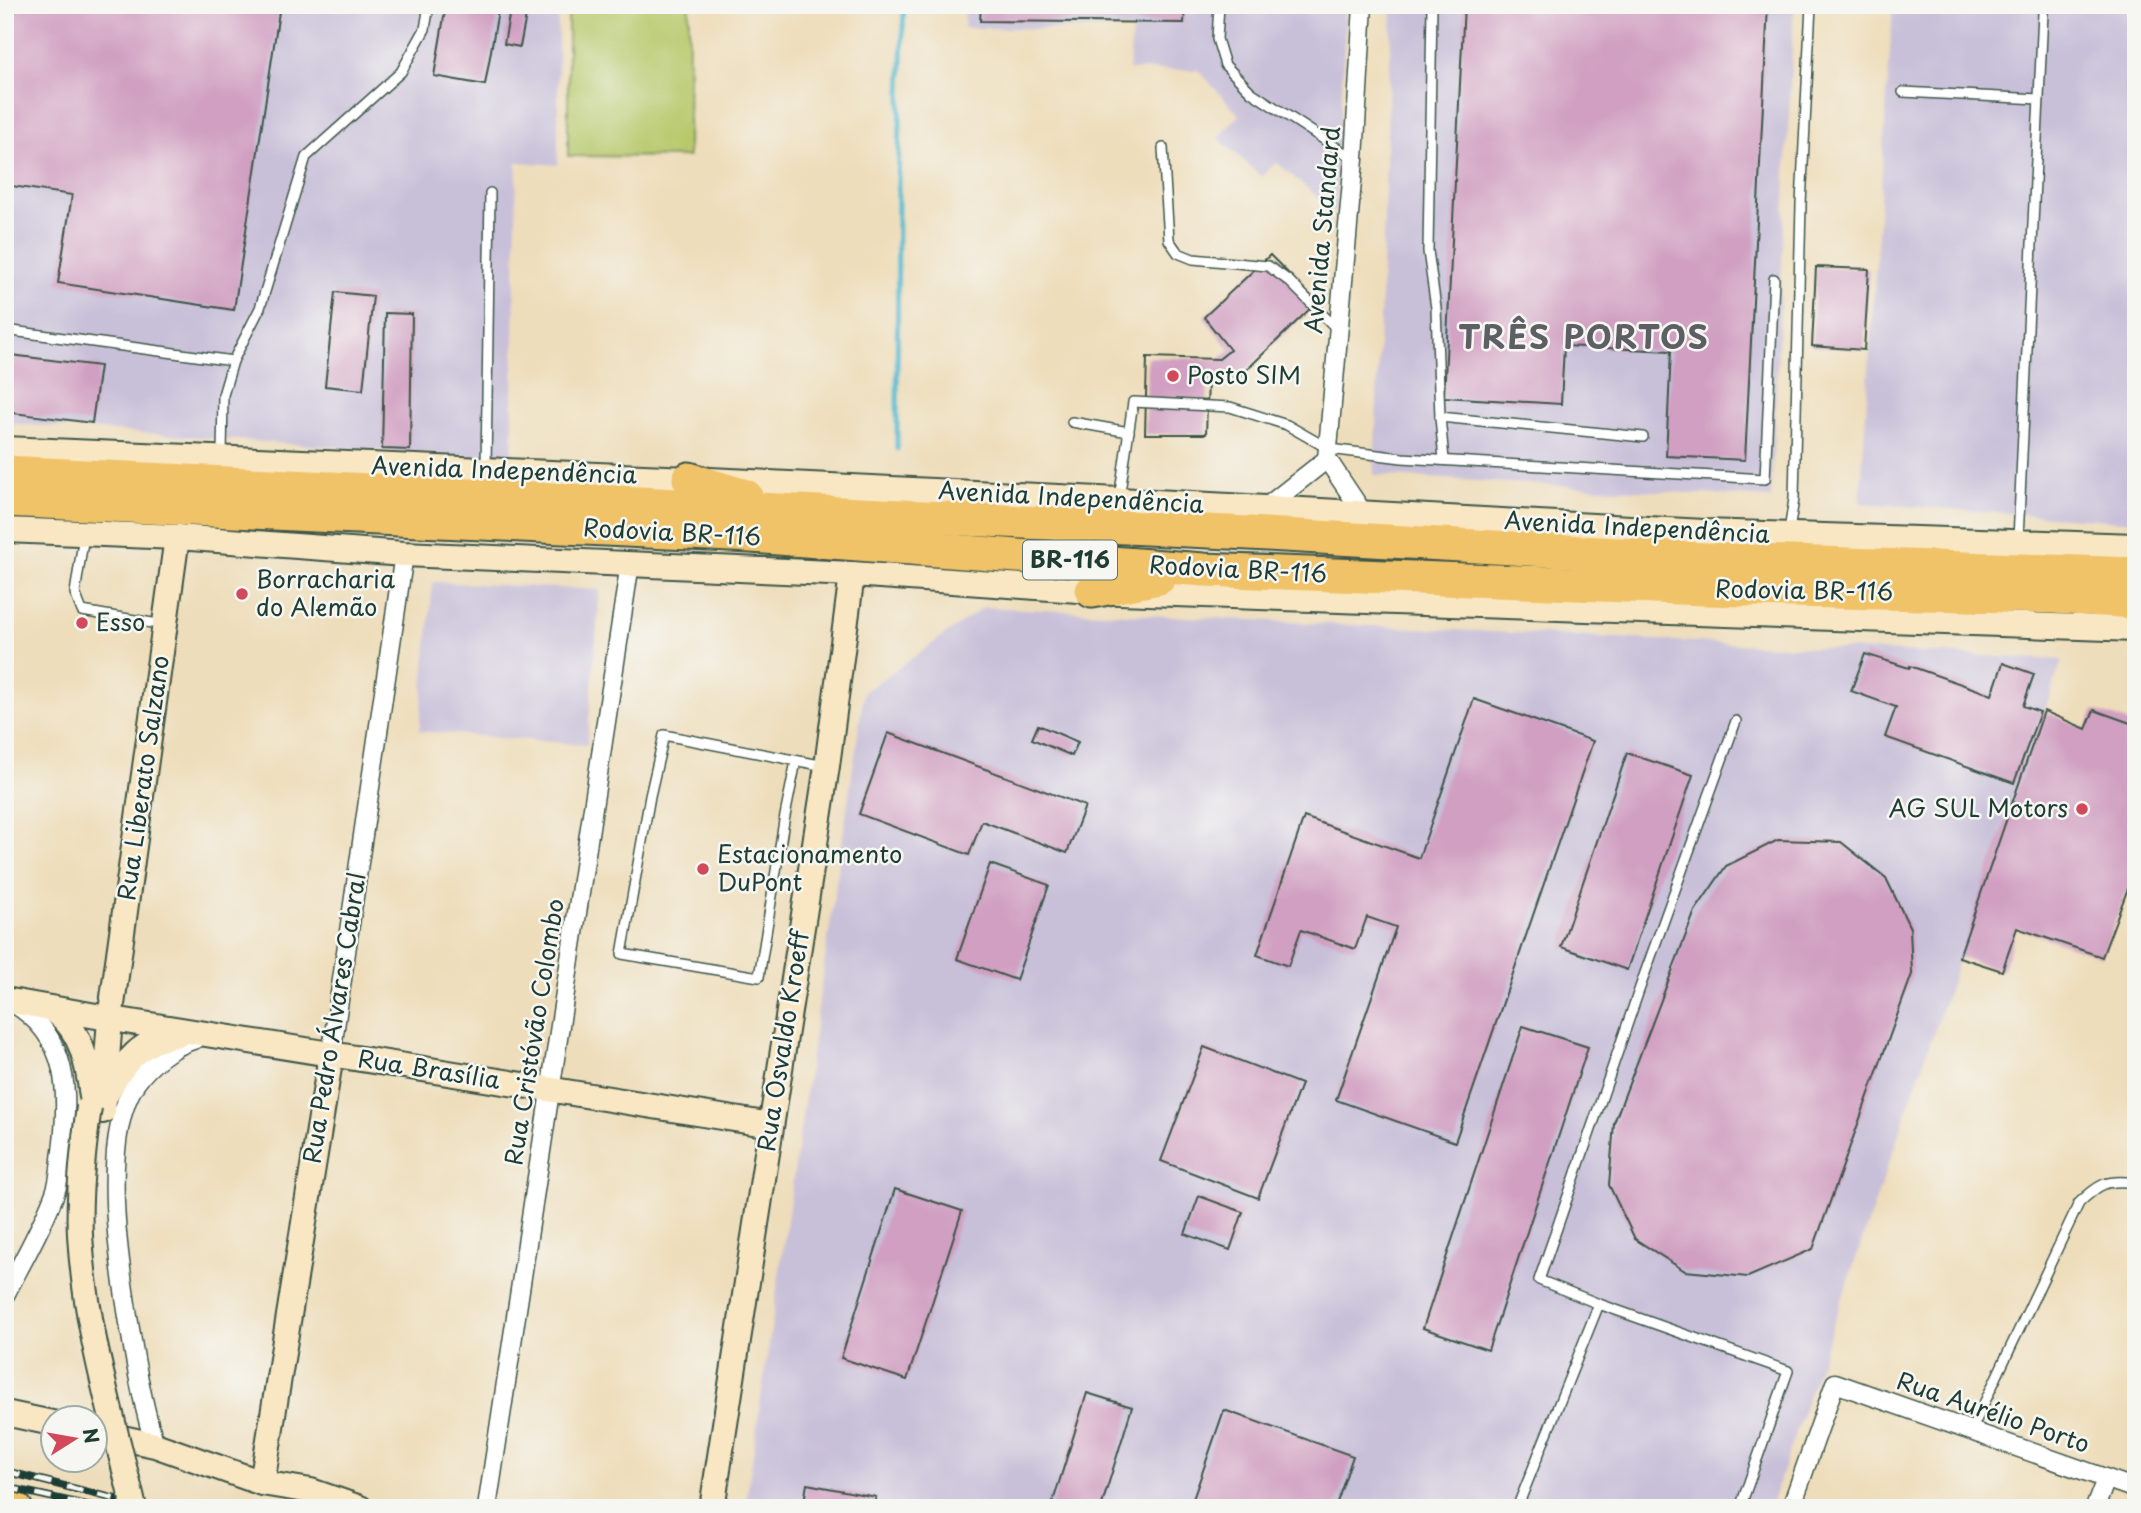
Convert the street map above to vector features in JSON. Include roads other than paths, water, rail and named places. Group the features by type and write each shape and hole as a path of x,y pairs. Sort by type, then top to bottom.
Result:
{"highway":[{"name":"Rodovia BR-116","path":"5,472 1249,533 1705,559 2136,574"},
{"path":"689,479 795,511"},
{"name":"Rodovia BR-116","path":"5,500 751,536 1204,570 1704,589 2054,597 2136,602"},
{"path":"1092,591 1204,570"}],"main road":[{"name":"Avenida Independência","path":"5,449 1119,500 1691,532 2136,546"},
{"name":"Rodovia BR-116","path":"5,530 177,537 404,554 852,574 1092,591 2136,629"},
{"name":"Rua Liberato Salzano","path":"97,1103 177,537"},
{"name":"Rua Osvaldo Kroeff","path":"712,1508 827,766 852,574"},
{"name":"Rua Brasília","path":"8,1001 771,1125"},
{"path":"48,1008 59,1014 75,1034 97,1103 99,1136 94,1221 100,1296 112,1363 148,1508"},
{"path":"134,1508 96,1349 86,1292 80,1234 81,1188 97,1103 124,1067 137,1051 158,1038 177,1034 203,1034"},
{"name":"Rua Pedro Álvares Cabral","path":"262,1483 331,1055"},
{"path":"5,1413 38,1420"},
{"path":"108,1435 155,1445 262,1483 311,1491 360,1508"},
{"path":"262,1483 304,1508"},
{"path":"5,1506 18,1508"}],"street":[{"name":"Avenida Standard","path":"1328,454 1354,159 1363,5"},
{"path":"1265,508 1328,454 1363,513"},
{"name":"Rua Pedro Álvares Cabral","path":"331,1055 404,554"},
{"name":"Rua Cristóvão Colombo","path":"487,1508 630,563"},
{"path":"5,1295 57,1190 66,1112 65,1078 56,1051 35,1020 26,1011 8,1001"},
{"path":"155,1445 144,1410 115,1231 115,1189 121,1124 136,1083 150,1068 181,1044 203,1034"},
{"name":"Rua Aurélio Porto","path":"1791,1508 1835,1383 2136,1489"},
{"path":"2095,1508 2106,1479"}],"lane":[{"path":"222,459 223,395 233,361 260,308 306,157 401,72 425,29 429,5"},
{"path":"1219,5 1217,39 1225,65 1251,92 1354,159"},
{"path":"1432,5 1428,251 1436,308 1444,460"},
{"path":"1788,535 1794,499 1801,218 1811,5"},
{"path":"2018,543 2043,13"},
{"path":"1903,92 2039,99"},
{"path":"1163,148 1169,240 1178,253 1193,259 1268,266 1289,281 1339,332"},
{"path":"486,470 490,193"},
{"path":"1119,500 1133,402 1230,407 1287,425 1328,454 1765,480 1774,279"},
{"path":"5,330 233,361"},
{"path":"1440,417 1643,437"},
{"path":"1072,422 1129,432"},
{"path":"84,533 75,593 82,611 165,625"},
{"path":"1735,721 1640,985 1539,1280 1788,1371 1740,1508"},
{"path":"796,761 759,978 622,954 650,796 664,735 827,766"},
{"path":"1971,1431 2079,1203 2098,1185 2116,1180 2136,1183"},
{"path":"1517,1508 1599,1304"}],"waterway":[{"path":"897,449 898,183 904,5"}],"railway":[{"path":"5,1471 151,1508"},
{"path":"5,1487 100,1508"}],"place":[{"name":"Posto SIM","path":"1173,376"},
{"name":"Borracharia do Alemão","path":"242,594"},
{"name":"Esso","path":"82,623"},
{"name":"AG SUL Motors","path":"2082,809"},
{"name":"Estacionamento DuPont","path":"703,869"}],"district":[{"name":"TRÊS PORTOS","path":"1584,338"}]}
